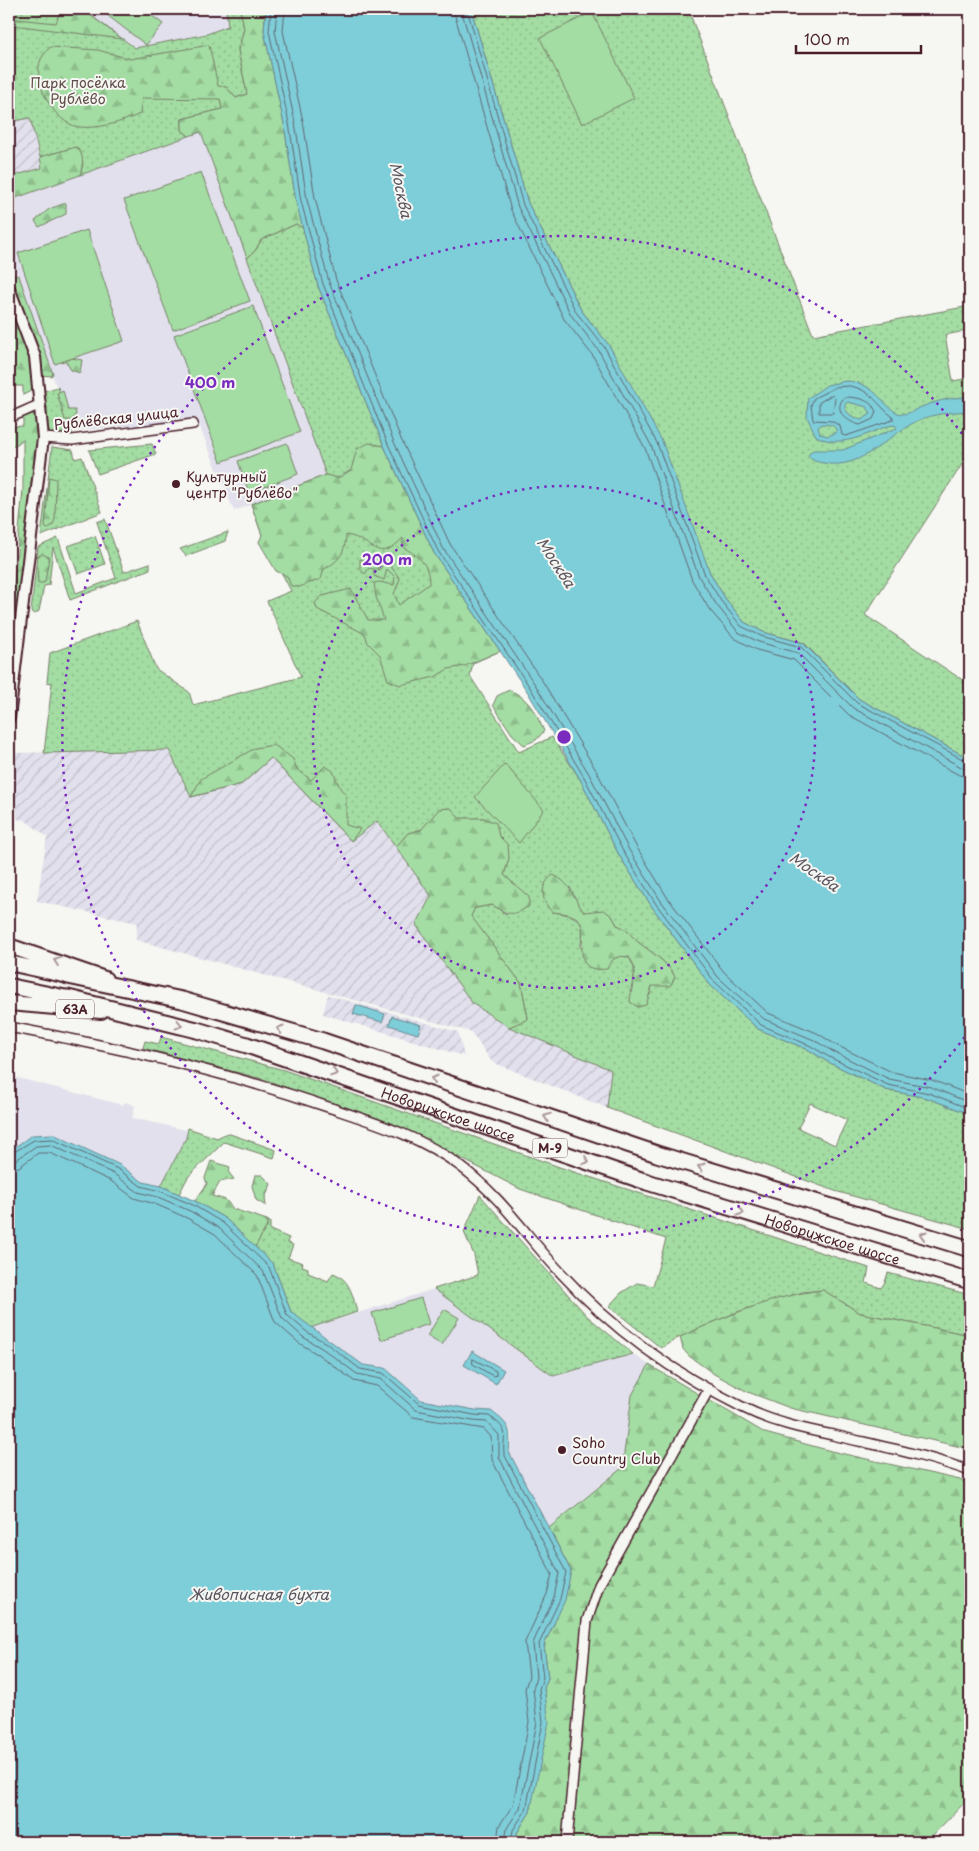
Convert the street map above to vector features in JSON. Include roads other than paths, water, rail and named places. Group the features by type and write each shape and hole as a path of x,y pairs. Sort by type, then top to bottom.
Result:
{"highway":[{"path":"9,946 135,990"},
{"name":"Новорижское шоссе","path":"9,963 182,1000 323,1041 657,1154 970,1249"},
{"name":"Новорижское шоссе","path":"16,988 68,998 197,1030 283,1057 647,1182 970,1281"},
{"name":"63A","path":"14,1004 131,1013"}],"street":[{"path":"9,288 36,357 43,438 9,718"},
{"path":"9,418 41,404"},
{"name":"Рублёвская улица","path":"43,438 72,440 193,424"},
{"path":"9,1027 126,1050 282,1091 382,1125 439,1151 479,1181 500,1201 560,1272 603,1315 638,1344 709,1389 747,1410 791,1426 939,1460 970,1471"},
{"path":"567,1842 587,1621 599,1585 709,1389"}],"water":[{"name":"Москва","path":"266,9 471,9 528,203 581,310 609,345 662,441 710,573 725,598 744,622 763,632 803,643 859,699 970,759 970,1114 927,1098 886,1090 826,1061 809,1050 758,1029 710,985 652,907 619,855 580,779 527,691 434,553 384,446 318,286 296,202 284,124 264,31"},
{"path":"846,381 866,386 896,412 902,414 941,401 964,397 970,397 970,411 924,418 900,431 864,456 838,464 822,463 813,460 808,455 813,450 843,450 897,428 895,425 888,426 861,437 843,441 825,440 816,436 807,417 808,398 827,385","holes":["848,402 867,407 871,414 861,420 850,415 845,409 845,404","822,424 832,425 836,429 836,433 828,436 820,434 818,427"]},
{"path":"356,1005 385,1014 382,1022 353,1014"},
{"path":"392,1016 421,1025 418,1034 389,1025"},
{"name":"Живописная бухта","path":"53,1134 120,1165 143,1182 161,1186 195,1201 226,1219 273,1264 291,1312 363,1365 385,1368 421,1400 491,1411 506,1424 510,1438 509,1452 571,1571 565,1600 544,1645 548,1678 544,1688 549,1722 530,1812 517,1833 516,1842 9,1842 9,1151 32,1135"},
{"path":"472,1351 504,1370 496,1384 464,1365"}],"place":[{"name":"Культурный центр \"Рублёво\"","path":"176,484"},
{"name":"Soho Country Club","path":"562,1450"}],"park label":[{"name":"Парк посёлка Рублёво","path":"78,90"}]}
